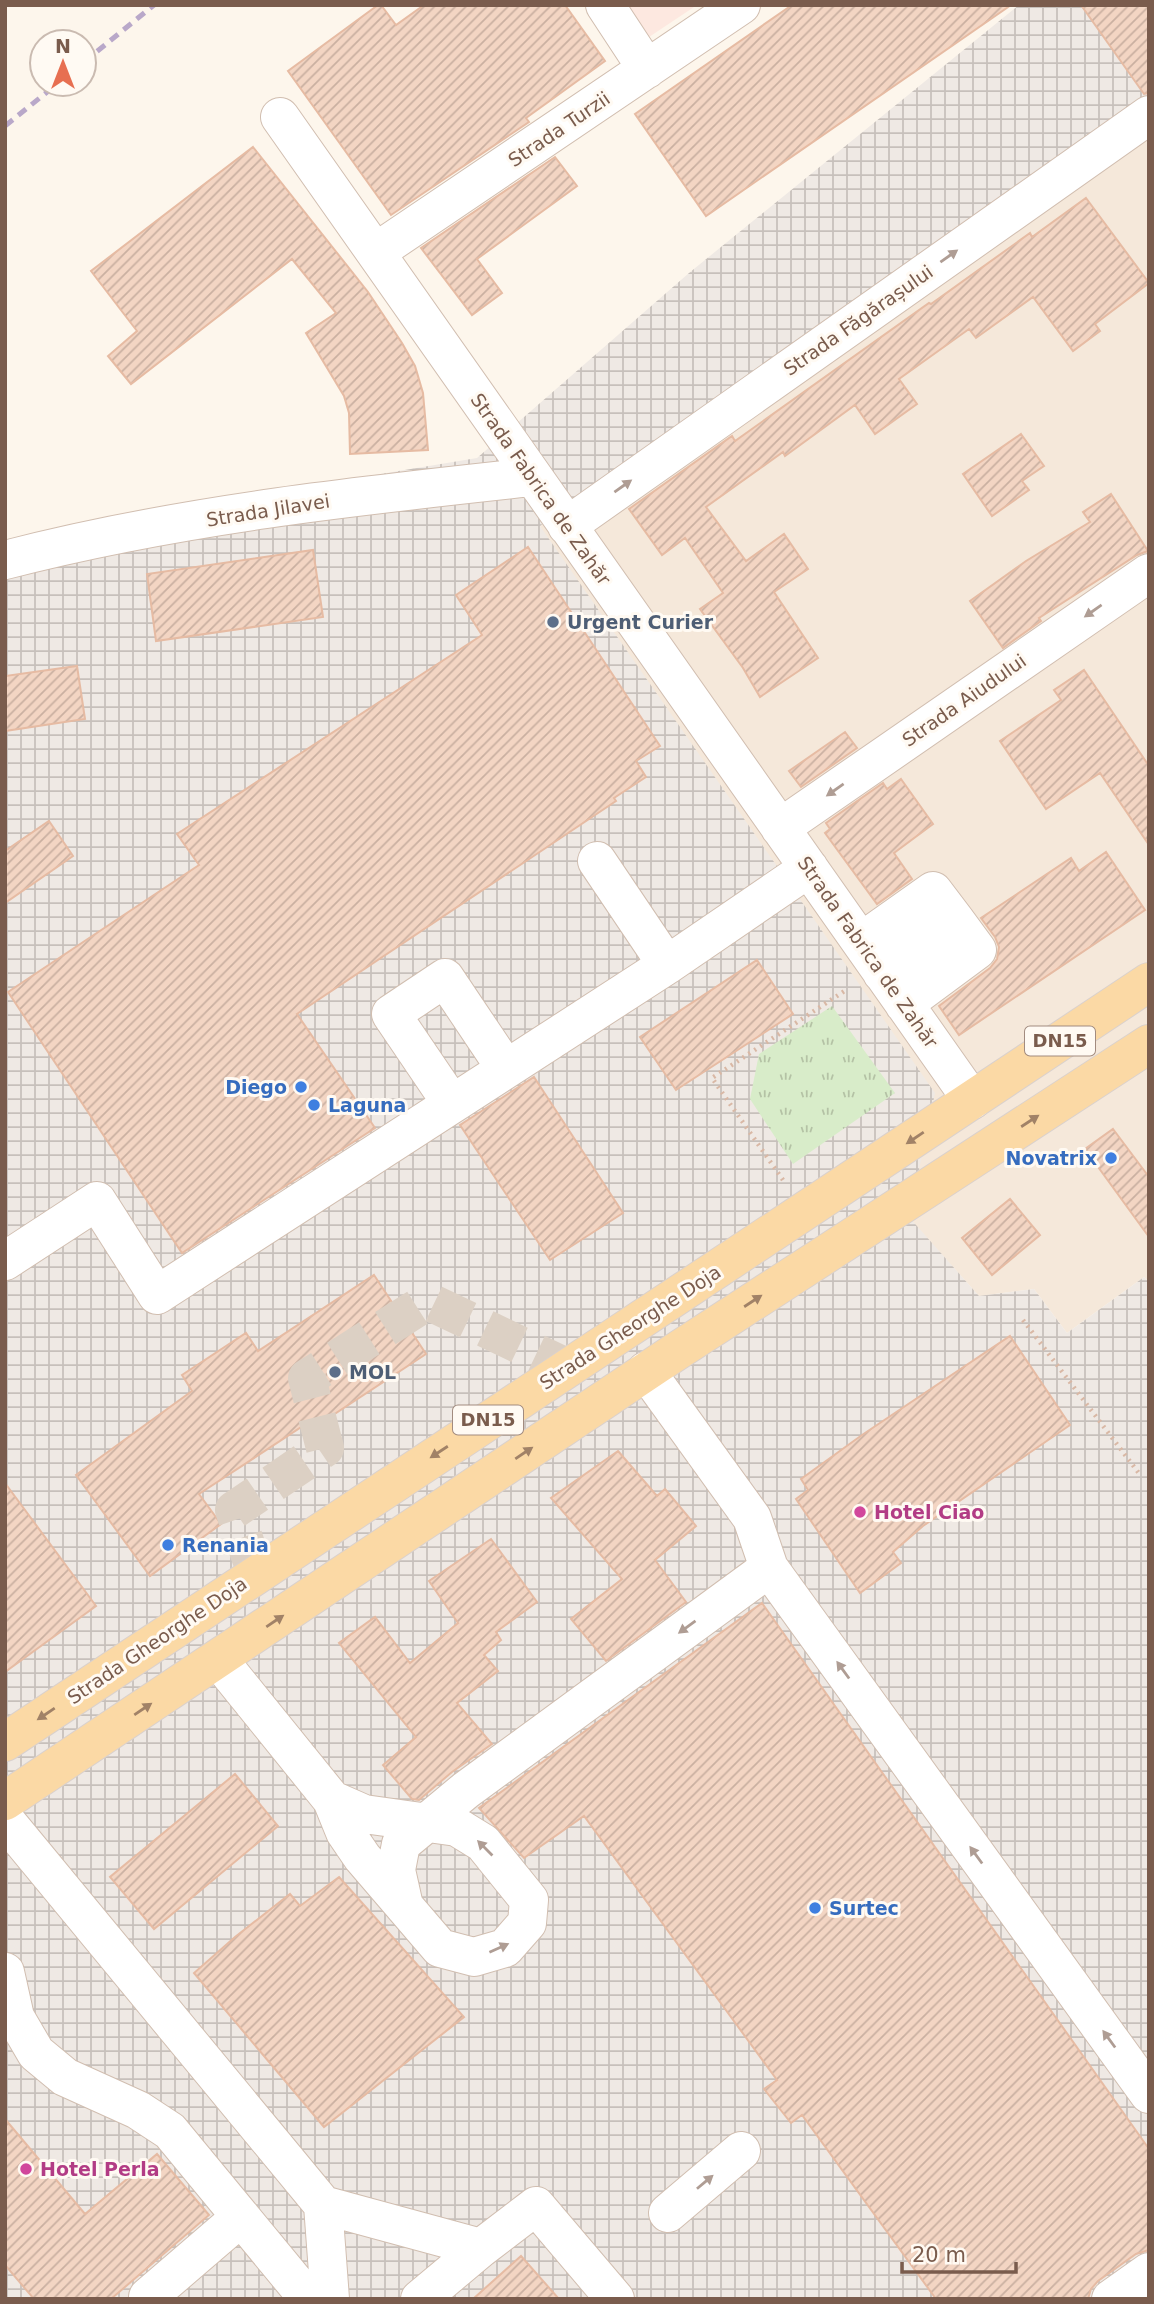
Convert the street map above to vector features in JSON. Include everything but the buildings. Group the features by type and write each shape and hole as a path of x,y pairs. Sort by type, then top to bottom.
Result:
{"main road":[{"name":"Strada Gheorghe Doja","path":"5,1742 267,1565 1149,982"},
{"name":"DN15","path":"5,1801 646,1371 1149,1044"}],"street":[{"path":"605,5 647,69"},
{"name":"Strada Turzii","path":"376,252 741,5"},
{"name":"Strada Făgărașului","path":"567,526 1149,115"},
{"name":"Strada Fabrica de Zahăr","path":"280,117 972,1100"},
{"name":"Strada Jilavei","path":"5,560 61,545 272,507 533,477"},
{"name":"Strada Aiudului","path":"780,828 1149,573"},
{"path":"597,860 667,965"},
{"path":"5,1261 97,1201 157,1294 667,965 809,868"},
{"path":"861,942 933,891 955,920 893,988"},
{"path":"452,1104 391,1014 445,978 506,1069"},
{"path":"646,1371 752,1518 769,1568 1149,2094"},
{"path":"404,1906 397,1870 401,1844 424,1823 769,1568"},
{"path":"218,1659 332,1800 345,1832 356,1848 440,1948 474,1957 505,1948 527,1923 529,1900 483,1843 457,1827 364,1814 332,1800"},
{"path":"5,1820 323,2205 481,2248"},
{"path":"5,1972 15,2017 36,2053 65,2077 138,2110 170,2131 241,2217 316,2295"},
{"path":"668,2213 741,2151"},
{"path":"316,2295 323,2205"},
{"path":"420,2299 536,2206 615,2299"},
{"path":"148,2297 241,2217"},
{"path":"1111,2299 1149,2272"}],"path":[{"path":"786,1184 712,1078 847,989"},
{"path":"1023,1320 1140,1476"}],"shaded area":[{"path":"594,5 697,5 625,53"},
{"path":"1019,5 1149,5 1149,100 540,526 935,1093 909,1217 979,1296 1034,1289 1067,1333 1144,1277 1149,1282 1149,2299 5,2299 5,544 163,510 477,458 689,273"},
{"path":"1149,100 1149,1282 1144,1277 1067,1333 1034,1289 979,1296 908,1217 540,526"}],"green space":[{"path":"832,1006 895,1093 793,1164 750,1099 759,1054"}],"tunnel":[{"path":"256,1573 234,1510 325,1448 307,1378 428,1301 568,1368"}],"railway":[{"path":"98,51 154,5"},
{"path":"5,126 40,98"}],"place":[{"name":"Urgent Curier","path":"553,622"},
{"name":"Diego","path":"301,1087"},
{"name":"Laguna","path":"314,1105"},
{"name":"Novatrix","path":"1111,1158"},
{"name":"MOL","path":"335,1372"},
{"name":"Hotel Ciao","path":"860,1512"},
{"name":"Renania","path":"168,1545"},
{"name":"Surtec","path":"815,1908"},
{"name":"Hotel Perla","path":"26,2169"}]}
